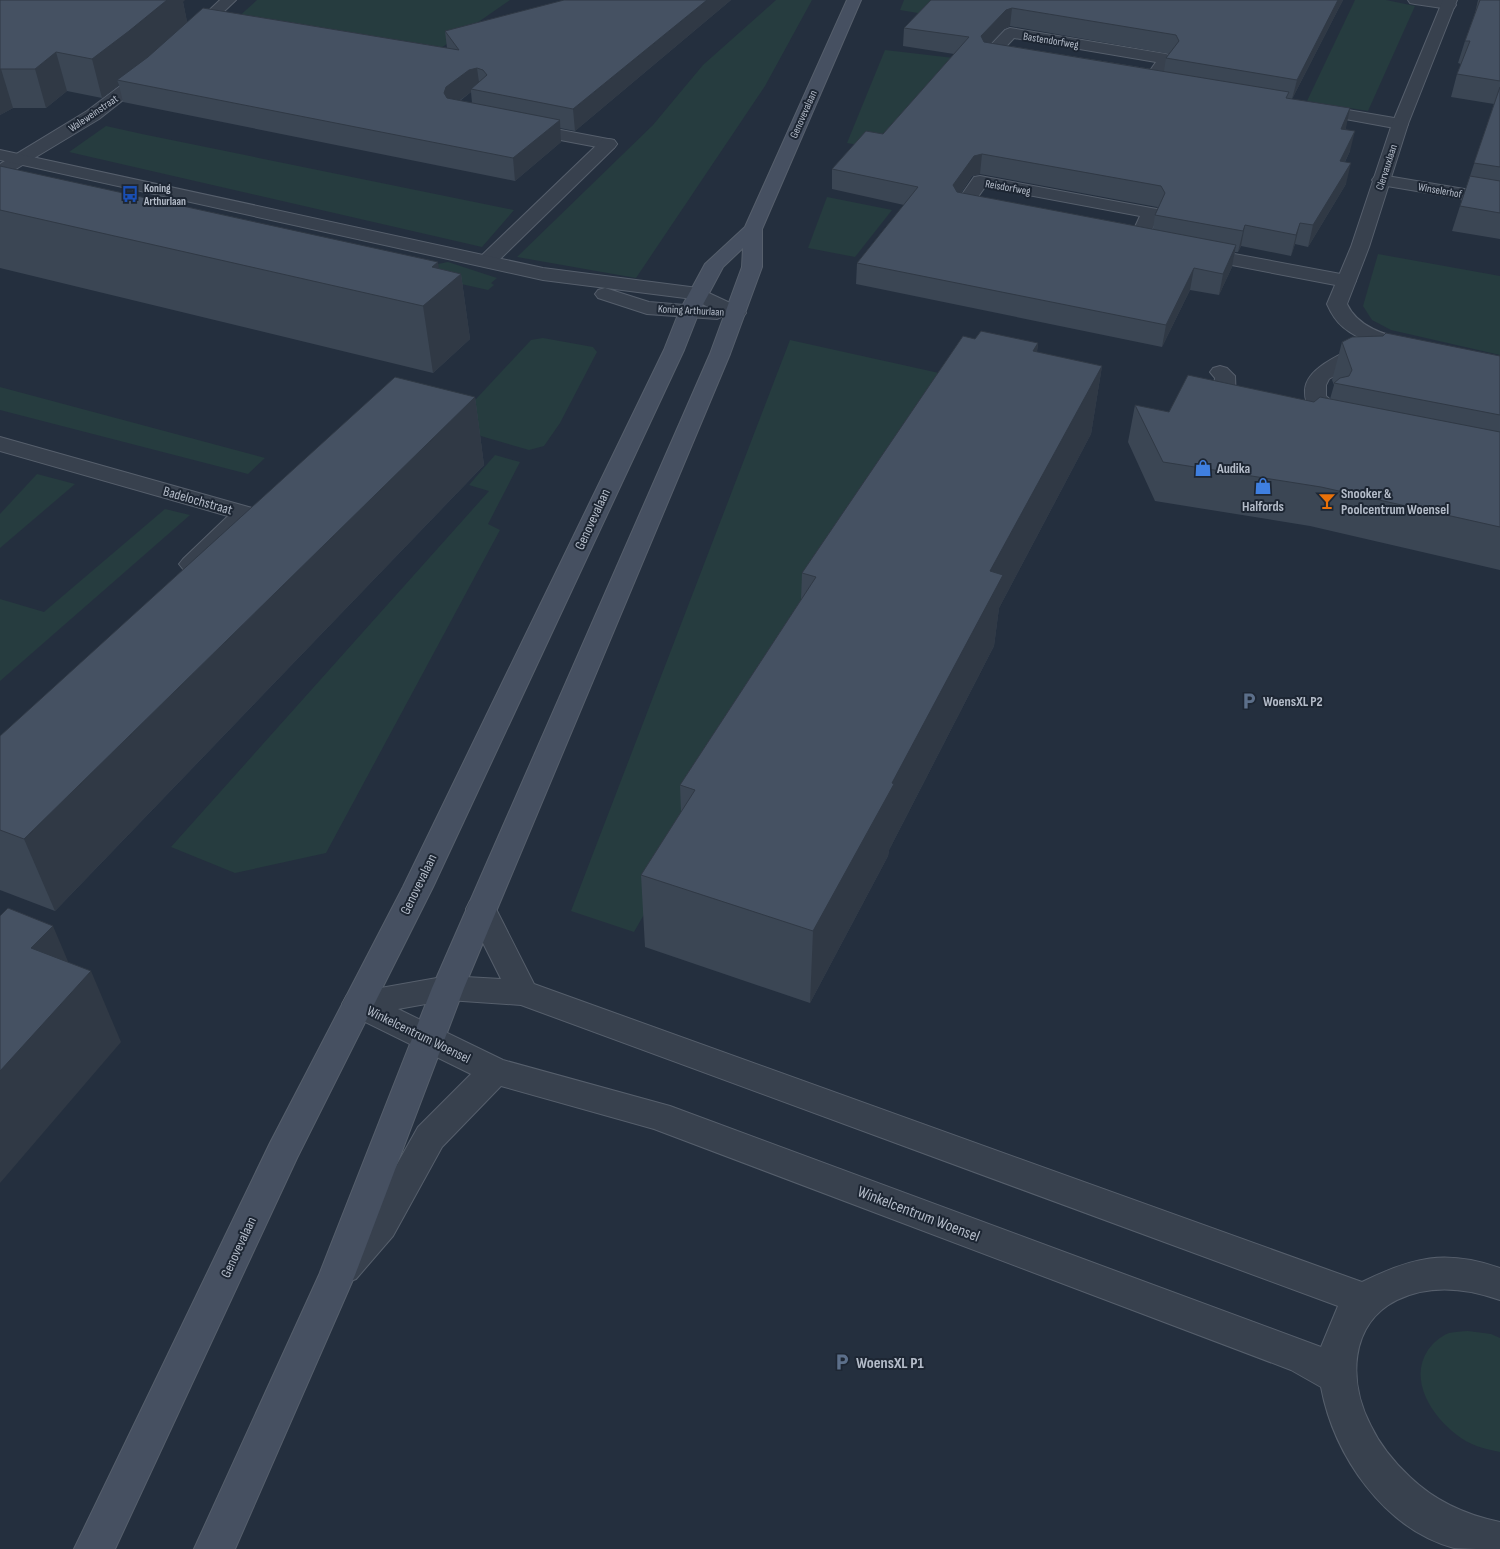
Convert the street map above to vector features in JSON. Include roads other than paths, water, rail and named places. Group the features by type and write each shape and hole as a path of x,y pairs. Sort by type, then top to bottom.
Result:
{"main road":[{"name":"Genovevalaan","path":"94,1549 278,1162 418,887 674,350 693,303 715,264 752,229 854,0"},
{"name":"Genovevalaan","path":"214,1549 337,1275 448,988 720,354 752,267 752,229"}],"street":[{"path":"181,43 229,0"},
{"path":"1415,0 1450,2"},
{"name":"Clervauxlaan","path":"1383,340 1358,329 1340,313 1337,304 1360,247 1400,124 1450,2"},
{"name":"Bastendorfweg","path":"1027,62 989,56 1010,33 1166,59 1150,82"},
{"name":"Waleweinstraat","path":"0,171 93,115 160,62"},
{"path":"1131,79 1169,85"},
{"path":"1297,107 1400,124"},
{"path":"487,261 608,144 513,126"},
{"name":"Koning Arthurlaan","path":"0,155 543,274 647,308 693,303 736,313"},
{"name":"Winselerhof","path":"1381,180 1500,200"},
{"name":"Reisdorfweg","path":"1001,215 962,207 980,182 1151,213 1137,242"},
{"path":"1118,238 1155,245"},
{"path":"1183,250 1346,281"},
{"path":"1329,408 1316,399 1315,385 1322,375 1383,340 1433,352"},
{"path":"1220,372 1225,376 1225,405 1235,411 1263,417"},
{"name":"Badelochstraat","path":"0,444 244,513 172,582"},
{"path":"481,909 523,993"},
{"name":"Winkelcentrum Woensel","path":"358,1004 448,988 523,993 1365,1299"},
{"name":"Winkelcentrum Woensel","path":"358,1004 495,1071 658,1116 1303,1357 1336,1376"},
{"path":"337,1275 381,1225 430,1137 495,1071"},
{"path":"1500,1284 1488,1279 1452,1272 1419,1274 1390,1283 1365,1299 1349,1320 1338,1346 1336,1376 1345,1415 1365,1454 1396,1491 1436,1520 1481,1539 1500,1542"}],"place":[{"name":"Koning Arthurlaan","path":"130,194"},
{"name":"Audika","path":"1203,468"},
{"name":"Halfords","path":"1263,486"},
{"name":"Snooker & Poolcentrum Woensel","path":"1327,501"},
{"name":"WoensXL P2","path":"1249,701"},
{"name":"WoensXL P1","path":"842,1362"}]}
